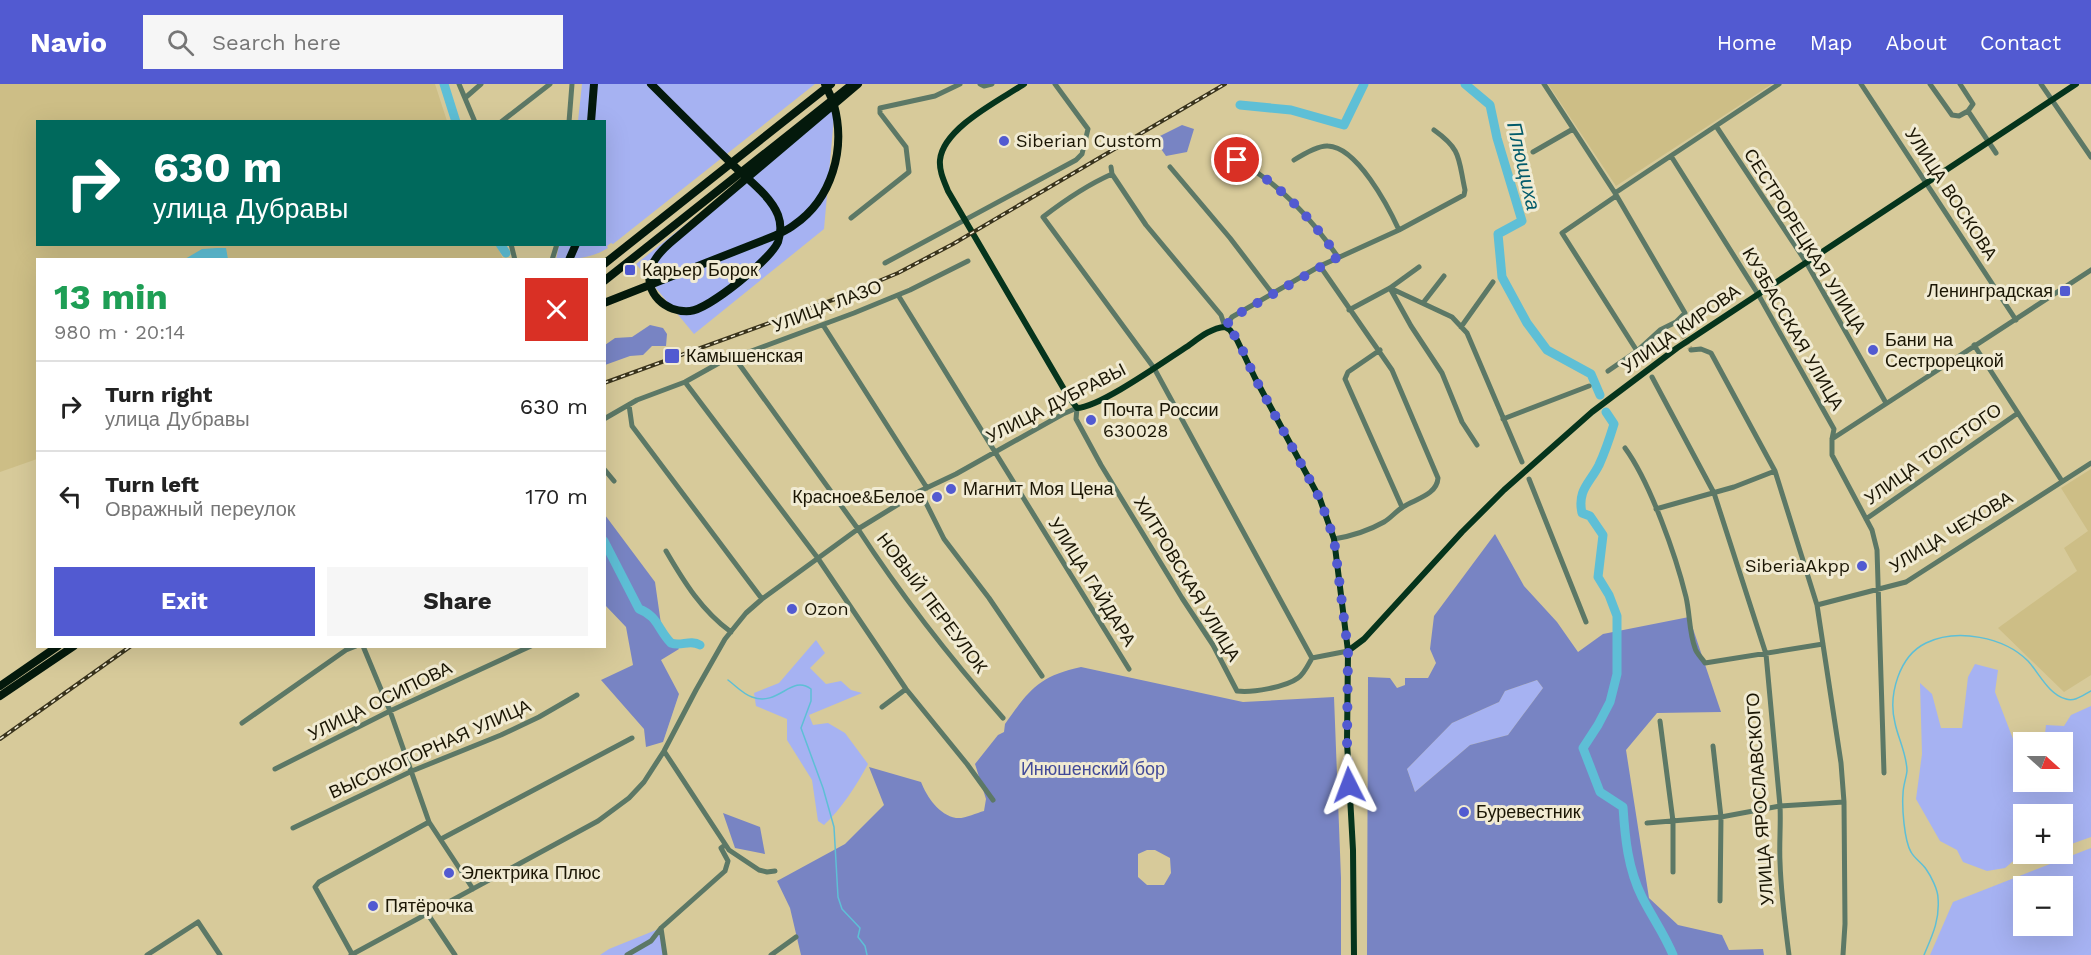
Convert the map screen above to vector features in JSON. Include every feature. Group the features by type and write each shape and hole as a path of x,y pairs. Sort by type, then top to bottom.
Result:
{"highway":[{"path":"591,120 594,84"},
{"path":"651,84 762,193 774,208 780,222 779,240 770,255 706,306 689,311 665,306 654,294 649,275 654,261 670,243 858,84"},
{"path":"606,302 774,236 794,225 813,208 835,168 839,147 834,104 825,84"},
{"path":"606,262 831,84"},
{"path":"606,279 852,84"},
{"path":"0,686 55,648"},
{"path":"0,696 71,648"}],"main road":[{"name":"ХИТРОВСКАЯ УЛИЦА","path":"1024,84 952,135 943,149 940,160 948,191 1077,408"},
{"name":"УЛИЦА КИРОВА","path":"1348,651 1364,639 1387,615 1462,532 1541,457 1625,386 1758,294 2076,84"},
{"name":"УЛИЦА ДУБРАВЫ","path":"1077,408 1101,400 1210,331 1225,327"},
{"path":"1225,327 1238,340 1255,378 1320,499 1334,539 1348,651 1347,742 1353,869 1354,955"}],"street":[{"path":"459,84 474,120"},
{"path":"465,98 481,84"},
{"path":"504,120 550,84"},
{"path":"569,120 572,84"},
{"path":"851,218 909,172 906,147 880,113 882,106 935,96 960,84"},
{"path":"980,84 984,86 993,84"},
{"name":"УЛИЦА ЛАЗО","path":"885,263 1082,154 1088,129 1055,84"},
{"path":"1544,84 1616,195 1685,313 1608,371"},
{"path":"1644,362 1562,233 1779,84"},
{"name":"УЛИЦА ВОСКОВА","path":"1861,84 2016,320"},
{"path":"1930,84 1952,115 1959,116 1973,105 1960,84"},
{"path":"2041,84 2091,157"},
{"path":"1968,111 1996,153"},
{"name":"СЕСТРОРЕЦКАЯ УЛИЦА","path":"1716,126 1806,262 1886,403"},
{"name":"УЛИЦА ДУБРАВЫ","path":"1225,327 1233,317 1320,266 1399,230 1464,195 1466,190 1456,149 1449,140 1434,129"},
{"path":"1533,153 1573,129"},
{"path":"1294,160 1327,145 1344,150 1372,183 1389,208 1399,230"},
{"name":"КУЗБАССКАЯ УЛИЦА","path":"1671,156 1758,294 1834,429 1832,455 1872,530 1877,550 1884,773"},
{"path":"1237,160 1258,171 1281,189 1300,208 1338,257"},
{"path":"1112,166 1113,174 1146,225 1221,315 1225,327"},
{"path":"1170,167 1230,237 1272,293"},
{"path":"1113,174 1094,182 1043,217 1154,368 1312,658 1348,651"},
{"name":"УЛИЦА ЛАЗО","path":"606,418 629,405 685,382 719,363 898,295 968,261"},
{"path":"1320,266 1349,310 1380,350 1397,379 1438,475 1436,486 1430,492 1402,507 1385,521 1355,535 1334,539"},
{"path":"1349,310 1390,288 1419,267"},
{"path":"1832,439 2091,270"},
{"path":"1423,303 1444,276"},
{"path":"1461,327 1493,282"},
{"path":"1390,288 1452,317 1467,333 1522,462"},
{"path":"1390,288 1411,326 1442,373 1462,422 1477,445"},
{"name":"УЛИЦА ГАЙДАРА","path":"898,295 1129,669"},
{"path":"1676,322 1682,334"},
{"path":"823,325 927,488"},
{"path":"1974,345 2062,481"},
{"path":"1691,350 1701,349 1711,353 1775,471 1817,605 1841,763 1844,802 1843,955"},
{"path":"1380,350 1348,372 1345,379 1402,507"},
{"name":"НОВЫЙ ПЕРЕУЛОК","path":"734,357 876,557 978,690 1003,718"},
{"name":"УЛИЦА ЯРОСЛАВСКОГО","path":"1652,377 1714,493 1766,654 1780,806 1779,859 1783,914 1789,955"},
{"path":"685,382 817,557 906,689 993,800"},
{"path":"1503,419 1589,386"},
{"path":"629,405 632,426 762,599"},
{"name":"УЛИЦА ДУБРАВЫ","path":"351,955 616,809 644,782 731,632 746,613 762,599 817,557 920,491 1077,408"},
{"name":"ХИТРОВСКАЯ УЛИЦА","path":"1077,408 1076,419 1101,465 1213,645 1237,691 1244,692 1271,687 1299,678 1312,658"},
{"name":"УЛИЦА ТОЛСТОГО","path":"1866,519 2018,413"},
{"path":"1624,448 1632,457 1656,509 1687,600 1695,649 1705,663 1823,644"},
{"name":"УЛИЦА ЧЕХОВА","path":"1817,605 1906,582 2091,463"},
{"path":"606,471 614,481"},
{"path":"1656,509 1714,493 1775,471"},
{"path":"1529,479 1586,621"},
{"path":"920,491 944,539 989,598 1042,676"},
{"path":"666,551 685,584 706,611 731,632"},
{"path":"242,723 351,648"},
{"path":"364,648 390,711 429,822 473,889"},
{"name":"УЛИЦА ОСИПОВА","path":"275,769 390,711 527,648"},
{"path":"882,707 906,689"},
{"name":"ВЫСОКОГОРНАЯ УЛИЦА","path":"294,828 412,771 501,735 577,695"},
{"path":"1660,721 1673,821 1673,872"},
{"path":"441,839 632,738"},
{"path":"1713,746 1721,817 1720,901"},
{"path":"664,751 725,845 738,857 759,870 775,871"},
{"path":"1647,824 1721,817 1780,806 1844,802"},
{"path":"351,955 315,887 319,882 429,822"},
{"path":"627,955 651,940 661,928 725,871 728,861 721,848 725,845"},
{"path":"427,913 455,955"},
{"path":"147,955 198,922 220,955"},
{"path":"661,928 665,955"},
{"path":"771,955 796,937"}],"shaded area":[{"path":"0,84 435,84 447,120 36,120 36,246 497,246 503,258 36,258 36,459 0,472"},
{"path":"582,84 815,84 613,244 607,246 608,248 590,256 556,258 559,246 606,246 606,120 578,120"},
{"path":"1548,84 1772,84 1616,186"},
{"path":"835,106 824,229 694,334 636,264"},
{"path":"226,248 228,258 187,258 202,249"},
{"path":"2091,469 2091,675 2064,692 1998,628 2077,571 2064,548 2088,531 2061,488"},
{"path":"816,640 825,653 810,668 826,684 841,681 851,690 862,693 809,715 813,725 828,723 845,733 868,764 848,796 824,825 818,821 812,780 787,740 787,719 756,706 754,693 779,683"},
{"path":"1975,664 1998,670 1995,692 2013,739 2013,792 2073,792 2073,732 2045,732 2046,725 2064,726 2071,715 2091,706 2091,837 2073,843 2073,804 2013,804 2013,861 2005,868 1987,871 1963,862 1957,850 1940,841 1916,799 1922,754 1920,683 1932,694 1941,728 1962,728 1968,677"},
{"path":"1537,680 1543,688 1508,735 1470,745 1415,792 1407,769 1452,723 1499,702 1505,691"},
{"path":"2091,848 2091,955 1930,955 1953,902 2013,879 2013,936 2073,936 2073,876 2019,876 2050,864 2073,864 2073,855"},
{"path":"661,928 665,955 600,955 609,949"}],"green space":[{"path":"1182,125 1194,129 1187,152 1166,156 1154,139"},
{"path":"650,325 663,328 667,334 666,346 652,346 643,355 630,356 606,365 606,344 615,338 632,337"},
{"path":"606,516 655,582 661,624 679,649 661,660 679,694 663,742 646,747 644,729 601,680 633,665 626,627 606,606"},
{"path":"1495,534 1524,586 1557,622 1578,652 1603,634 1689,617 1721,712 1657,713 1626,750 1649,898 1678,925 1722,935 1729,950 1763,949 1764,955 1367,955 1368,677 1390,678 1397,688 1405,685 1405,678 1428,678 1436,663 1430,649 1434,616","holes":["1537,680 1543,688 1508,735 1470,745 1415,792 1407,769 1452,723 1499,702 1505,691"]},
{"name":"Инюшенский бор","path":"1081,667 1243,702 1334,697 1341,878 1341,955 801,955 790,908 777,881 845,844 884,805 869,767 921,782 934,804 950,816 963,818 984,811 986,799 975,764 998,735 1004,732 1005,724 1029,693 1045,680","holes":["1147,850 1155,850 1170,858 1171,873 1164,885 1147,885 1138,877 1138,854"]},
{"path":"723,813 760,827 765,854 735,848"}],"waterway":[{"path":"444,84 455,120"},
{"name":"Плющиха","path":"1240,105 1291,110 1344,125 1364,84"},
{"name":"Плющиха","path":"1465,84 1490,105 1497,138 1522,221 1498,234 1502,277 1527,323 1547,350 1591,374 1600,395"},
{"path":"501,246 506,253"},
{"name":"Плющиха","path":"1606,412 1614,424 1599,465 1585,487 1581,505 1582,513 1590,516 1603,535 1598,577 1609,595 1617,616 1617,674 1610,702 1583,748 1600,792 1623,807 1626,842 1633,875 1673,955"},
{"path":"606,545 639,609 654,619 671,643 700,645"},
{"path":"1924,955 1937,921 1938,898 1930,875 1911,852 1905,832 1903,788 1907,765 1893,712 1895,689 1902,667 1917,649 1938,638 1980,637 2018,653 2060,697 2073,700 2091,691"},
{"path":"728,680 746,694 761,699 770,698 797,685 804,685 811,689 811,701 801,728 823,788 834,827 838,897 842,909 860,928 858,937 865,946 867,955"}],"tunnel":[{"path":"1682,334 1691,350"}],"railway":[{"path":"606,382 838,298 898,273 953,244 1225,84"},
{"path":"0,739 128,648"}],"place":[{"name":"Siberian Custom","path":"1004,141"},
{"name":"Карьер Борок","path":"630,270"},
{"name":"Ленинградская","path":"2065,291"},
{"name":"Бани на Сестрорецкой","path":"1873,350"},
{"name":"Камышенская","path":"672,356"},
{"name":"Почта России 630028","path":"1091,420"},
{"name":"Магнит Моя Цена","path":"951,489"},
{"name":"Красное&Белое","path":"937,497"},
{"name":"SiberiaAkpp","path":"1862,566"},
{"name":"Ozon","path":"792,609"},
{"name":"Буревестник","path":"1464,812"},
{"name":"Электрика Плюс","path":"449,873"},
{"name":"Пятёрочка","path":"373,906"}],"route":[{"path":"1237,160 1258,171 1281,189 1300,208 1338,257 1233,317 1225,327 1238,340 1255,378 1320,499 1334,539 1348,651 1349,785"}]}
